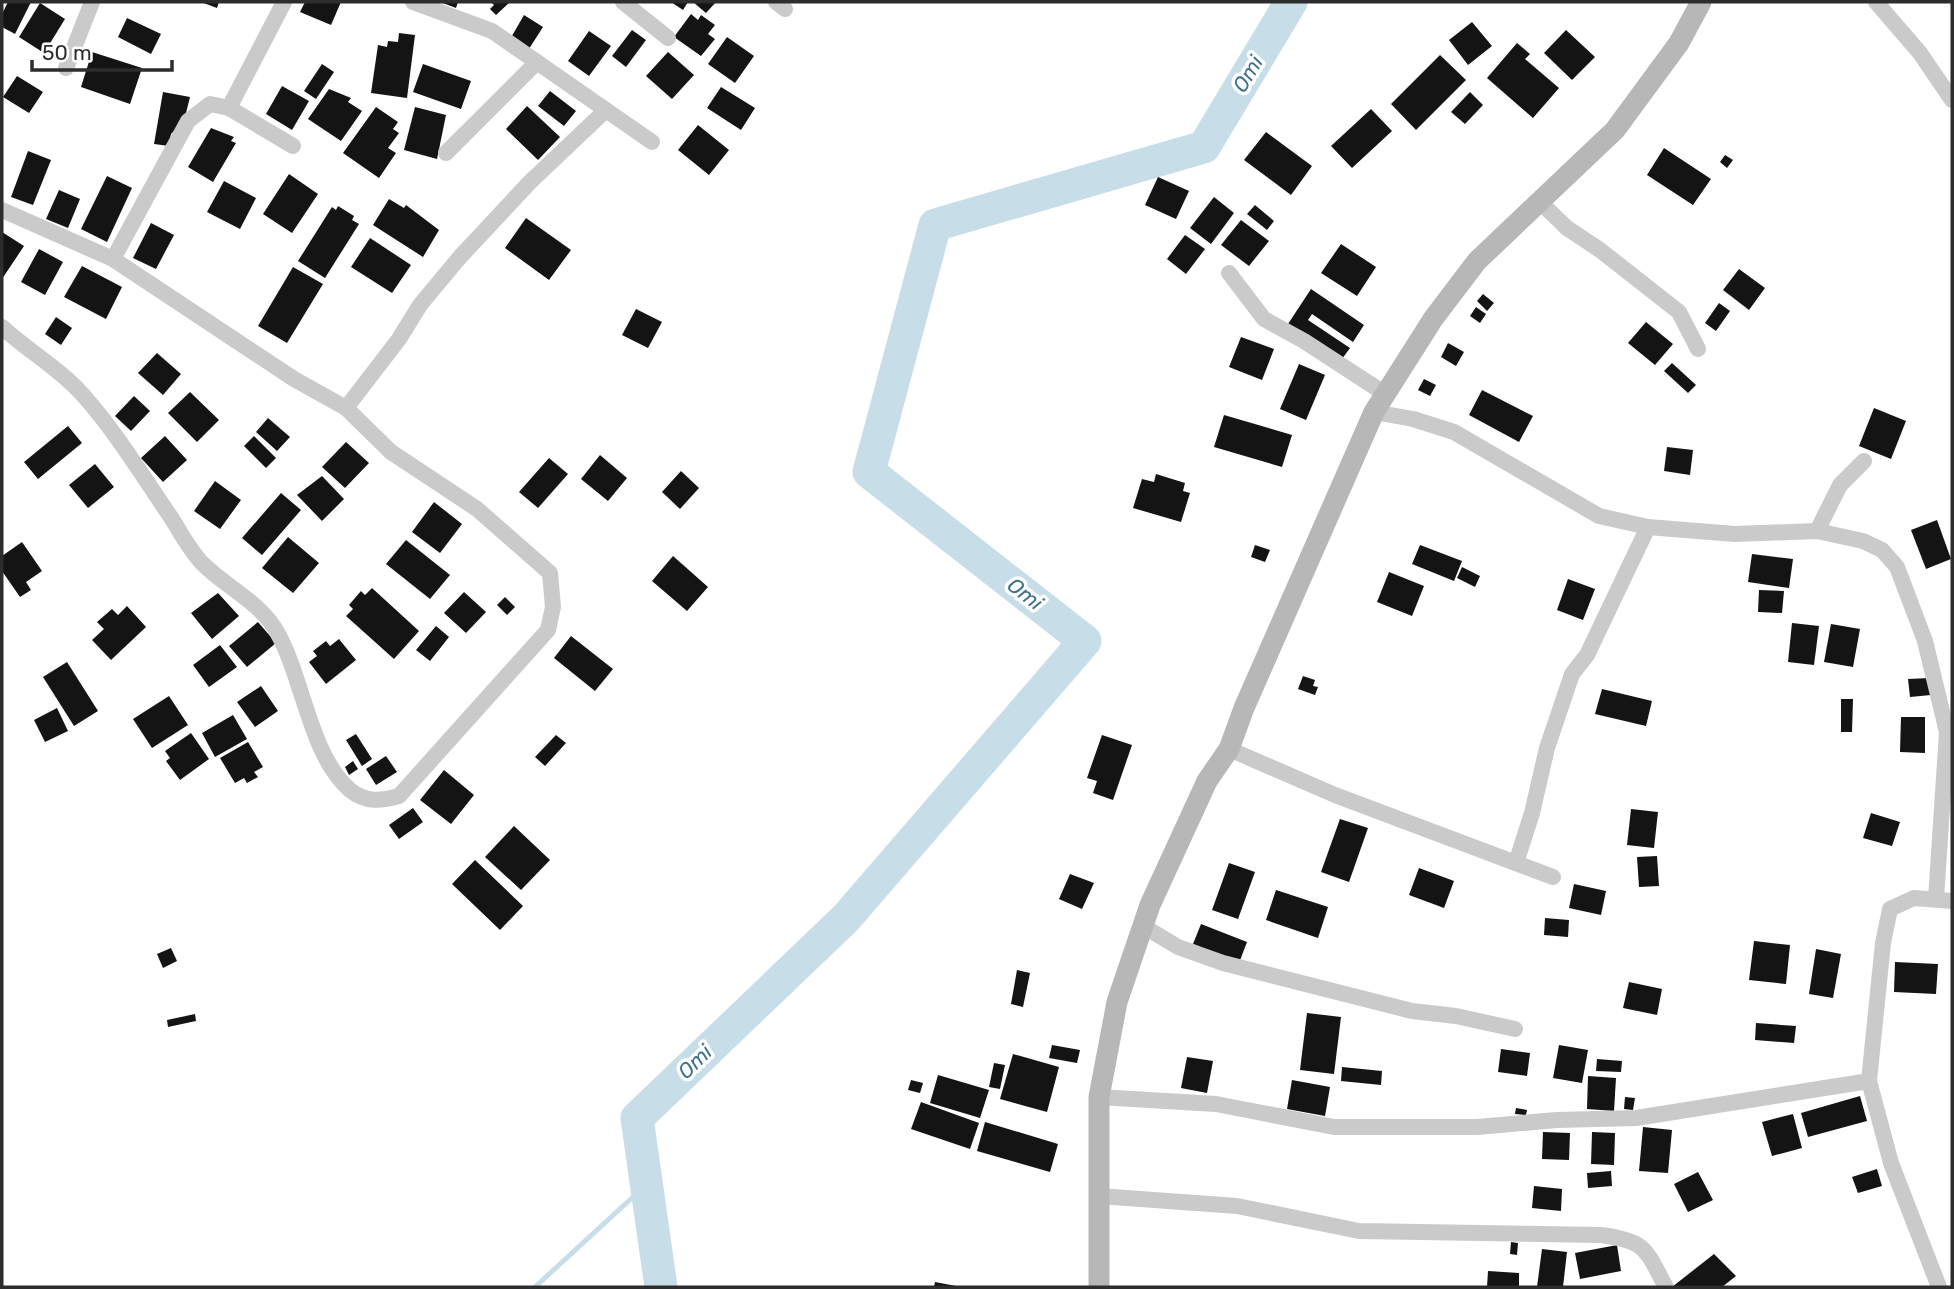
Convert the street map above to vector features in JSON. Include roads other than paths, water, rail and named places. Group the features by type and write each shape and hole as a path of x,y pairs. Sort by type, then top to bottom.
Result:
{"main road":[{"path":"1099,1287 1099,1097 1116,1002 1143,926 1208,781 1229,750 1244,708 1381,403 1433,319 1477,261 1615,130 1679,43 1701,2"}],"street":[{"path":"66,68 92,2"},
{"path":"229,108 284,2"},
{"path":"413,2 492,31 652,142"},
{"path":"623,2 668,38"},
{"path":"1876,2 1920,53 1952,100"},
{"path":"446,153 537,62"},
{"path":"113,259 188,121 209,104 229,108 293,146"},
{"path":"346,408 399,339 420,305 460,257 530,182 606,110"},
{"path":"1539,201 1566,228 1600,250 1679,312 1698,349"},
{"path":"2,210 113,259 294,379 346,408 391,452 477,509 551,573 553,607 548,630 399,796 382,801 363,799 348,788 327,761 277,631 260,611 201,563 126,451 83,395 46,360 22,345 2,327"},
{"path":"1230,273 1264,319 1304,341 1381,403 1413,419 1454,432 1599,516 1648,527 1735,534 1817,531 1863,541 1882,550 1897,567 1933,663 1947,732 1944,900 1914,898 1890,909 1883,943 1869,1081 1891,1163 1939,1287"},
{"path":"1817,531 1840,485 1864,461"},
{"path":"1516,863 1532,813 1556,718 1572,674 1587,655 1648,527"},
{"path":"1229,750 1335,795 1553,877"},
{"path":"1143,926 1178,947 1223,962 1412,1011 1456,1016 1515,1029"},
{"path":"1099,1097 1216,1104 1334,1127 1477,1126 1636,1118 1869,1081"},
{"path":"1099,1195 1237,1206 1359,1231 1628,1238 1643,1246 1667,1287"}],"waterway":[{"name":"Omi","path":"661,1287 637,1118 846,918 1085,641 869,472 935,225 1204,147 1291,2"},
{"path":"535,1287 646,1185"}]}
